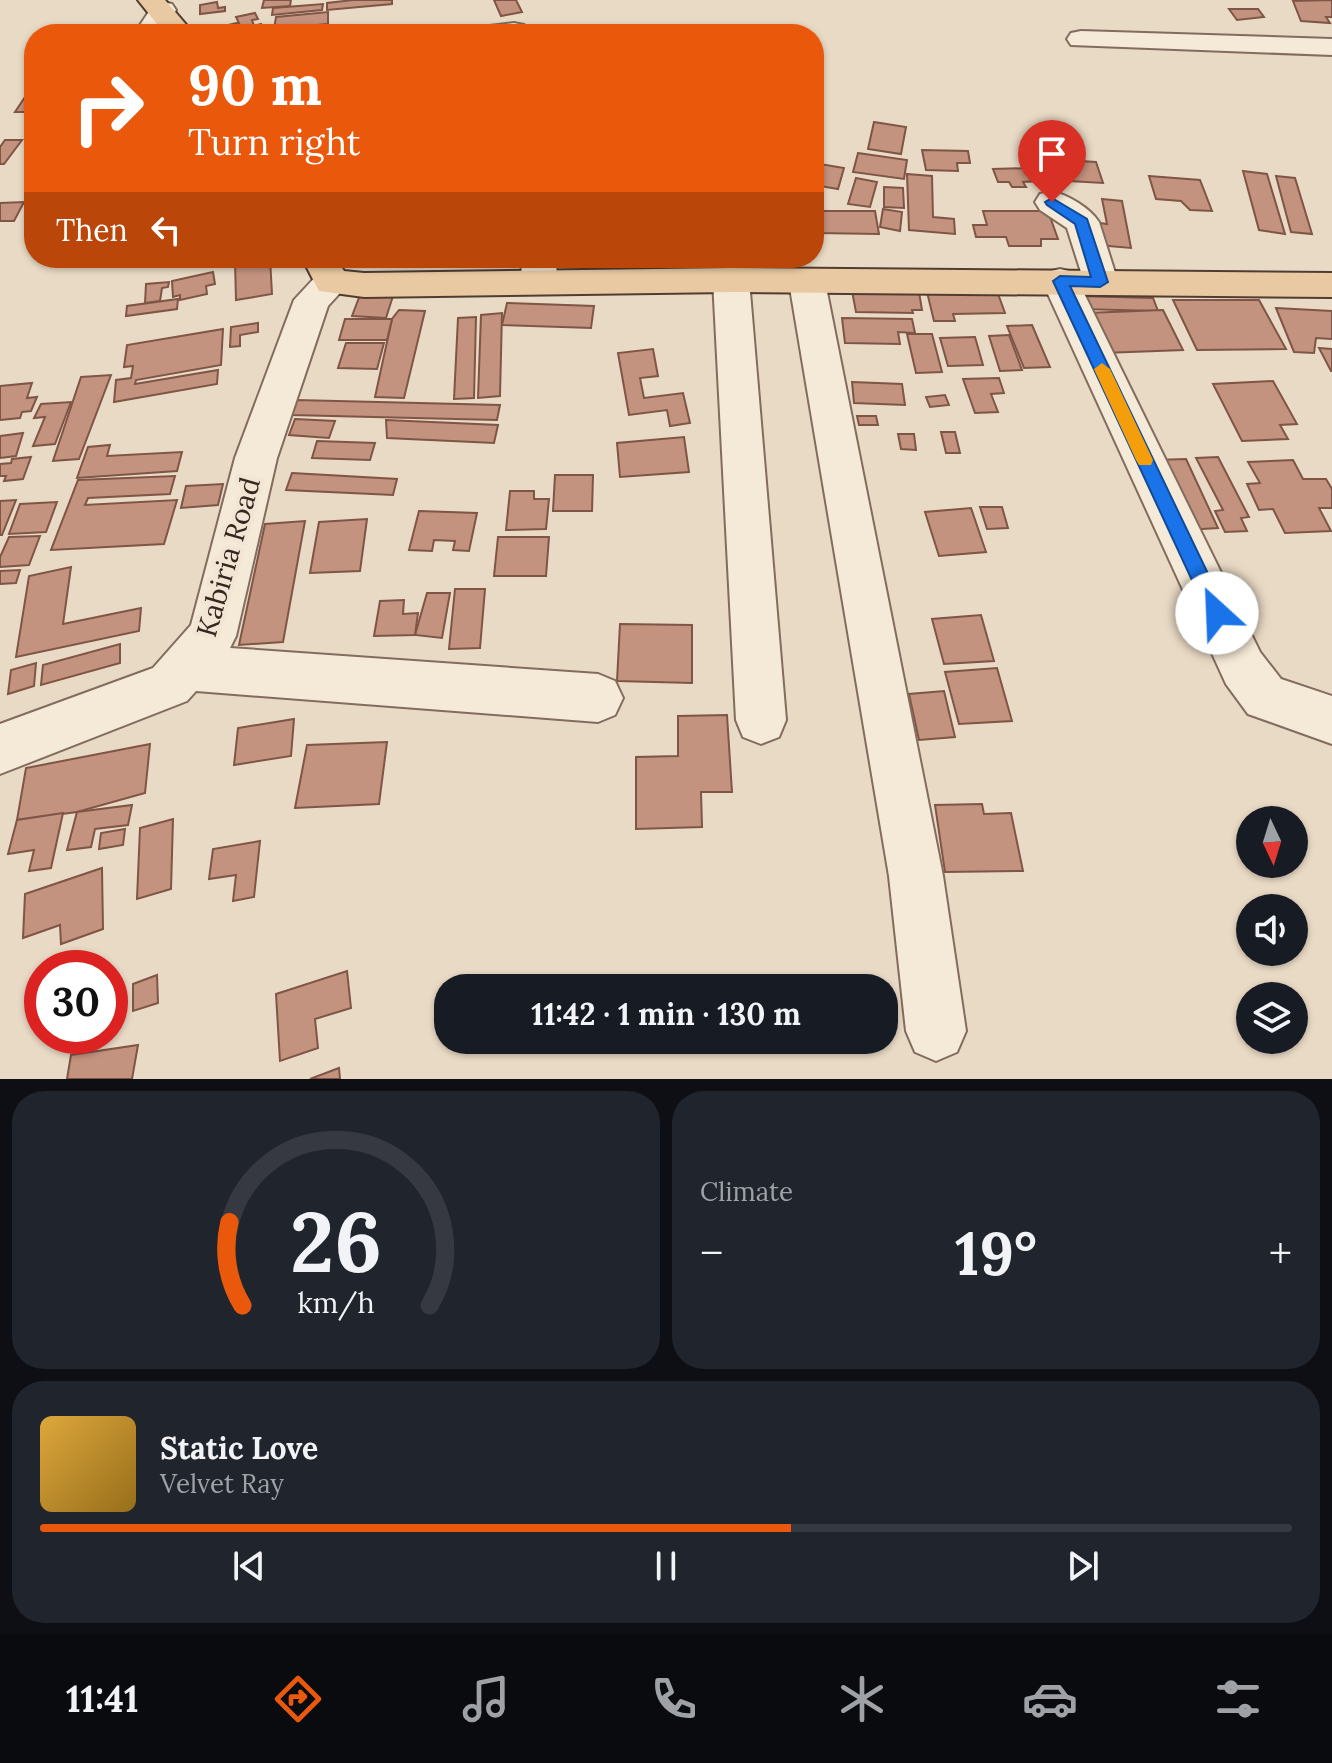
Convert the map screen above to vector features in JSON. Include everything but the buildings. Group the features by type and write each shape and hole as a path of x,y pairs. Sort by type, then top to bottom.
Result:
{"main road":[{"path":"161,3 174,24"},
{"path":"326,270 364,285 539,270 807,282 1332,285"}],"street":[{"path":"152,24 161,3"},
{"path":"1081,39 1332,47"},
{"path":"1052,202 1082,222 1080,282 1243,668 1265,697 1332,720"},
{"name":"Kabiria Road","path":"0,749 170,685 188,668 212,636 256,458 312,300 326,270"},
{"path":"731,280 761,720"},
{"path":"807,282 916,876 936,1031"},
{"path":"188,668 598,698"}],"slow traffic":[{"path":"1102,369 1145,460"}],"route":[{"path":"1052,202 1082,222 1100,282 1060,281 1217,613"}]}
